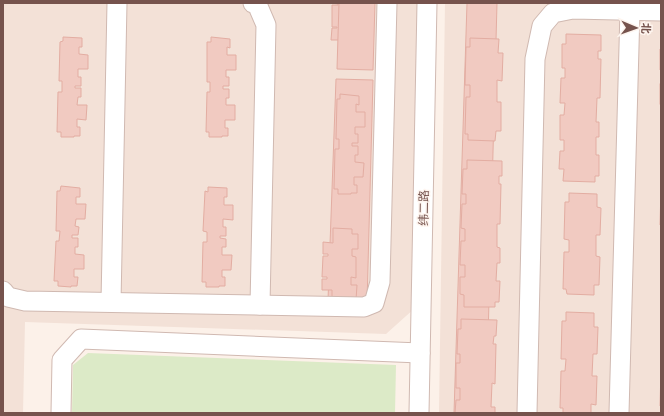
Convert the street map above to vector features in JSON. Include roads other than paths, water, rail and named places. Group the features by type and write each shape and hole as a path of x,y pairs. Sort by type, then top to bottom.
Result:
{"street":[{"path":"111,302 117,3"},
{"path":"253,3 256,4 266,25 260,305"},
{"path":"3,291 8,297 25,301 364,308 374,303 380,282 387,3"},
{"name":"纬二路","path":"419,413 427,3"},
{"path":"527,413 535,60 542,26 553,13 573,9 661,11"},
{"path":"619,413 630,10"},
{"path":"61,413 62,360 81,339 420,353"}]}
